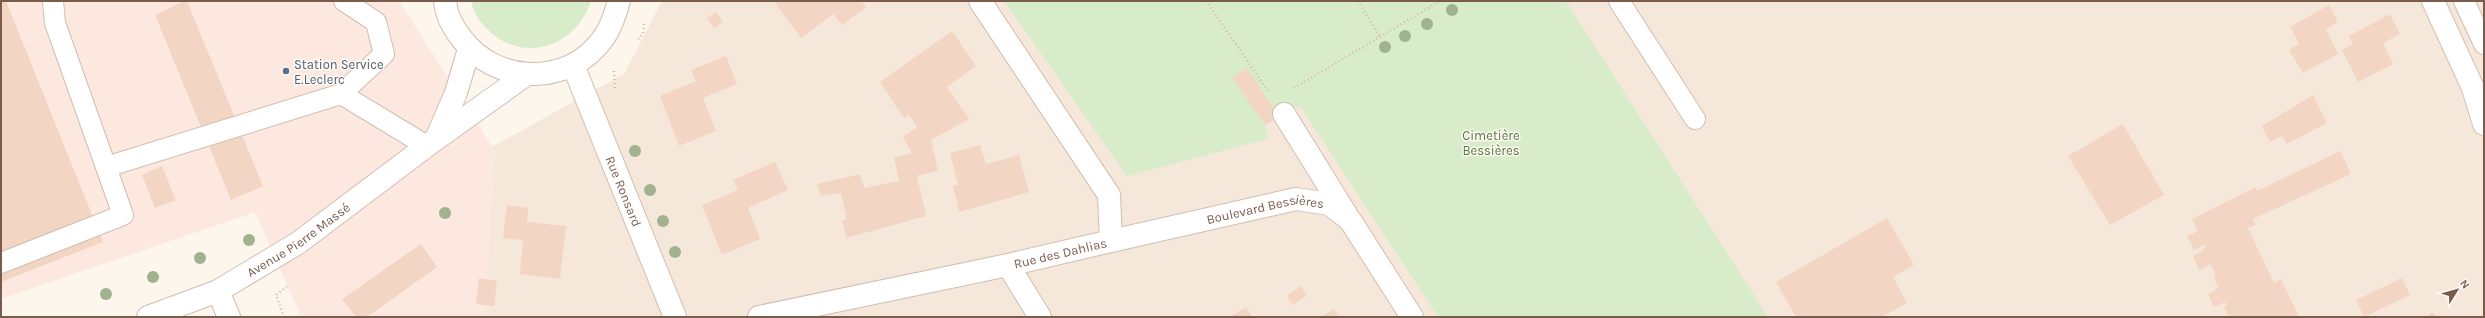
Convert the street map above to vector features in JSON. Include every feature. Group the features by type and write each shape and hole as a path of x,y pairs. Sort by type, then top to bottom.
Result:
{"street":[{"path":"444,1 454,28 469,49 486,62 506,71 528,74 551,73 574,65 596,48 612,24 619,1"},
{"name":"Rue des Dahlias","path":"759,317 1008,265 1111,241 1109,195 980,1"},
{"path":"2433,1 2473,88 2484,124"},
{"name":"Avenue Pierre Massé","path":"431,143 456,93 469,49"},
{"name":"Rue Ronsard","path":"574,65 675,317"},
{"name":"Avenue Pierre Massé","path":"148,317 218,291 298,243 431,143 528,74"},
{"path":"1279,107 1350,220"},
{"name":"Boulevard Bessières","path":"1111,241 1296,199 1329,204 1350,220 1412,317"},
{"path":"1008,265 1040,317"},
{"path":"218,291 229,317"}],"lane":[{"path":"1,263 123,215 55,22 53,1"},
{"path":"106,167 341,94 384,54 376,22 344,1"},
{"path":"1619,1 1695,119"},
{"path":"2464,1 2484,44"},
{"path":"341,94 431,143"}],"path":[{"path":"1206,1 1279,107 1380,37 1440,1"},
{"path":"1358,1 1380,37"},
{"path":"284,317 276,295 294,281"}],"shaded area":[{"path":"1,1 399,1 495,151 485,317 301,317 255,212 1,299"},
{"path":"662,1 2484,1 2484,317 363,317 332,235 624,74"}],"green space":[{"path":"471,1 591,1 584,17 573,30 560,40 546,46 531,48 515,46 500,39 481,22"},
{"name":"Cimetière Bessières","path":"1004,1 1566,1 1768,317 1438,317 1300,106 1265,125 1268,139 1127,176"}],"building":[{"path":"1,1 6,1 103,242 1,282"},
{"path":"184,1 187,1 263,186 231,200 155,15"},
{"path":"777,1 861,1 866,7 842,25 833,14 801,38 775,3"},
{"path":"2329,5 2338,22 2326,29 2338,54 2303,73 2289,50 2299,44 2290,27"},
{"path":"716,12 723,22 714,28 707,18"},
{"path":"2390,14 2400,34 2383,43 2393,64 2358,82 2342,50 2353,44 2349,36"},
{"path":"952,31 976,66 947,87 969,119 931,140 938,171 917,176 926,216 846,238 842,220 847,219 841,193 821,196 817,184 860,174 864,188 899,181 894,158 912,153 903,137 917,127 909,115 904,118 880,82"},
{"path":"726,56 737,84 703,98 716,131 679,146 660,96 696,81 691,70"},
{"path":"1247,68 1279,117 1265,125 1232,77"},
{"path":"2313,95 2327,123 2287,144 2282,136 2270,142 2262,126"},
{"path":"2123,124 2164,195 2110,225 2068,156"},
{"path":"980,145 986,164 1019,155 1029,192 959,212 953,186 958,185 950,153"},
{"path":"2340,151 2351,174 2253,219 2255,225 2248,228 2274,283 2281,279 2299,317 2229,317 2224,306 2227,305 2225,302 2214,307 2208,294 2219,288 2213,277 2216,276 2211,264 2199,270 2193,256 2204,250 2202,248 2206,247 2205,244 2194,250 2187,236 2198,231 2192,219 2256,187 2257,191"},
{"path":"775,162 788,190 748,208 760,239 722,255 702,205 738,190 733,180"},
{"path":"162,166 176,200 155,208 142,175"},
{"path":"507,205 528,208 527,222 566,226 560,279 520,274 523,240 503,238"},
{"path":"1887,218 1914,265 1893,277 1907,303 1882,317 1796,317 1776,282"},
{"path":"421,244 437,267 367,317 356,317 342,299"},
{"path":"479,278 497,281 494,306 476,304"},
{"path":"2402,278 2410,295 2364,317 2356,300"},
{"path":"1301,286 1307,295 1293,305 1287,296"},
{"path":"1246,307 1252,317 1230,317"},
{"path":"1334,309 1339,317 1322,317"},
{"path":"2432,312 2437,317 2427,317"}],"place":[{"name":"Station Service E.Leclerc","path":"286,71"}]}
